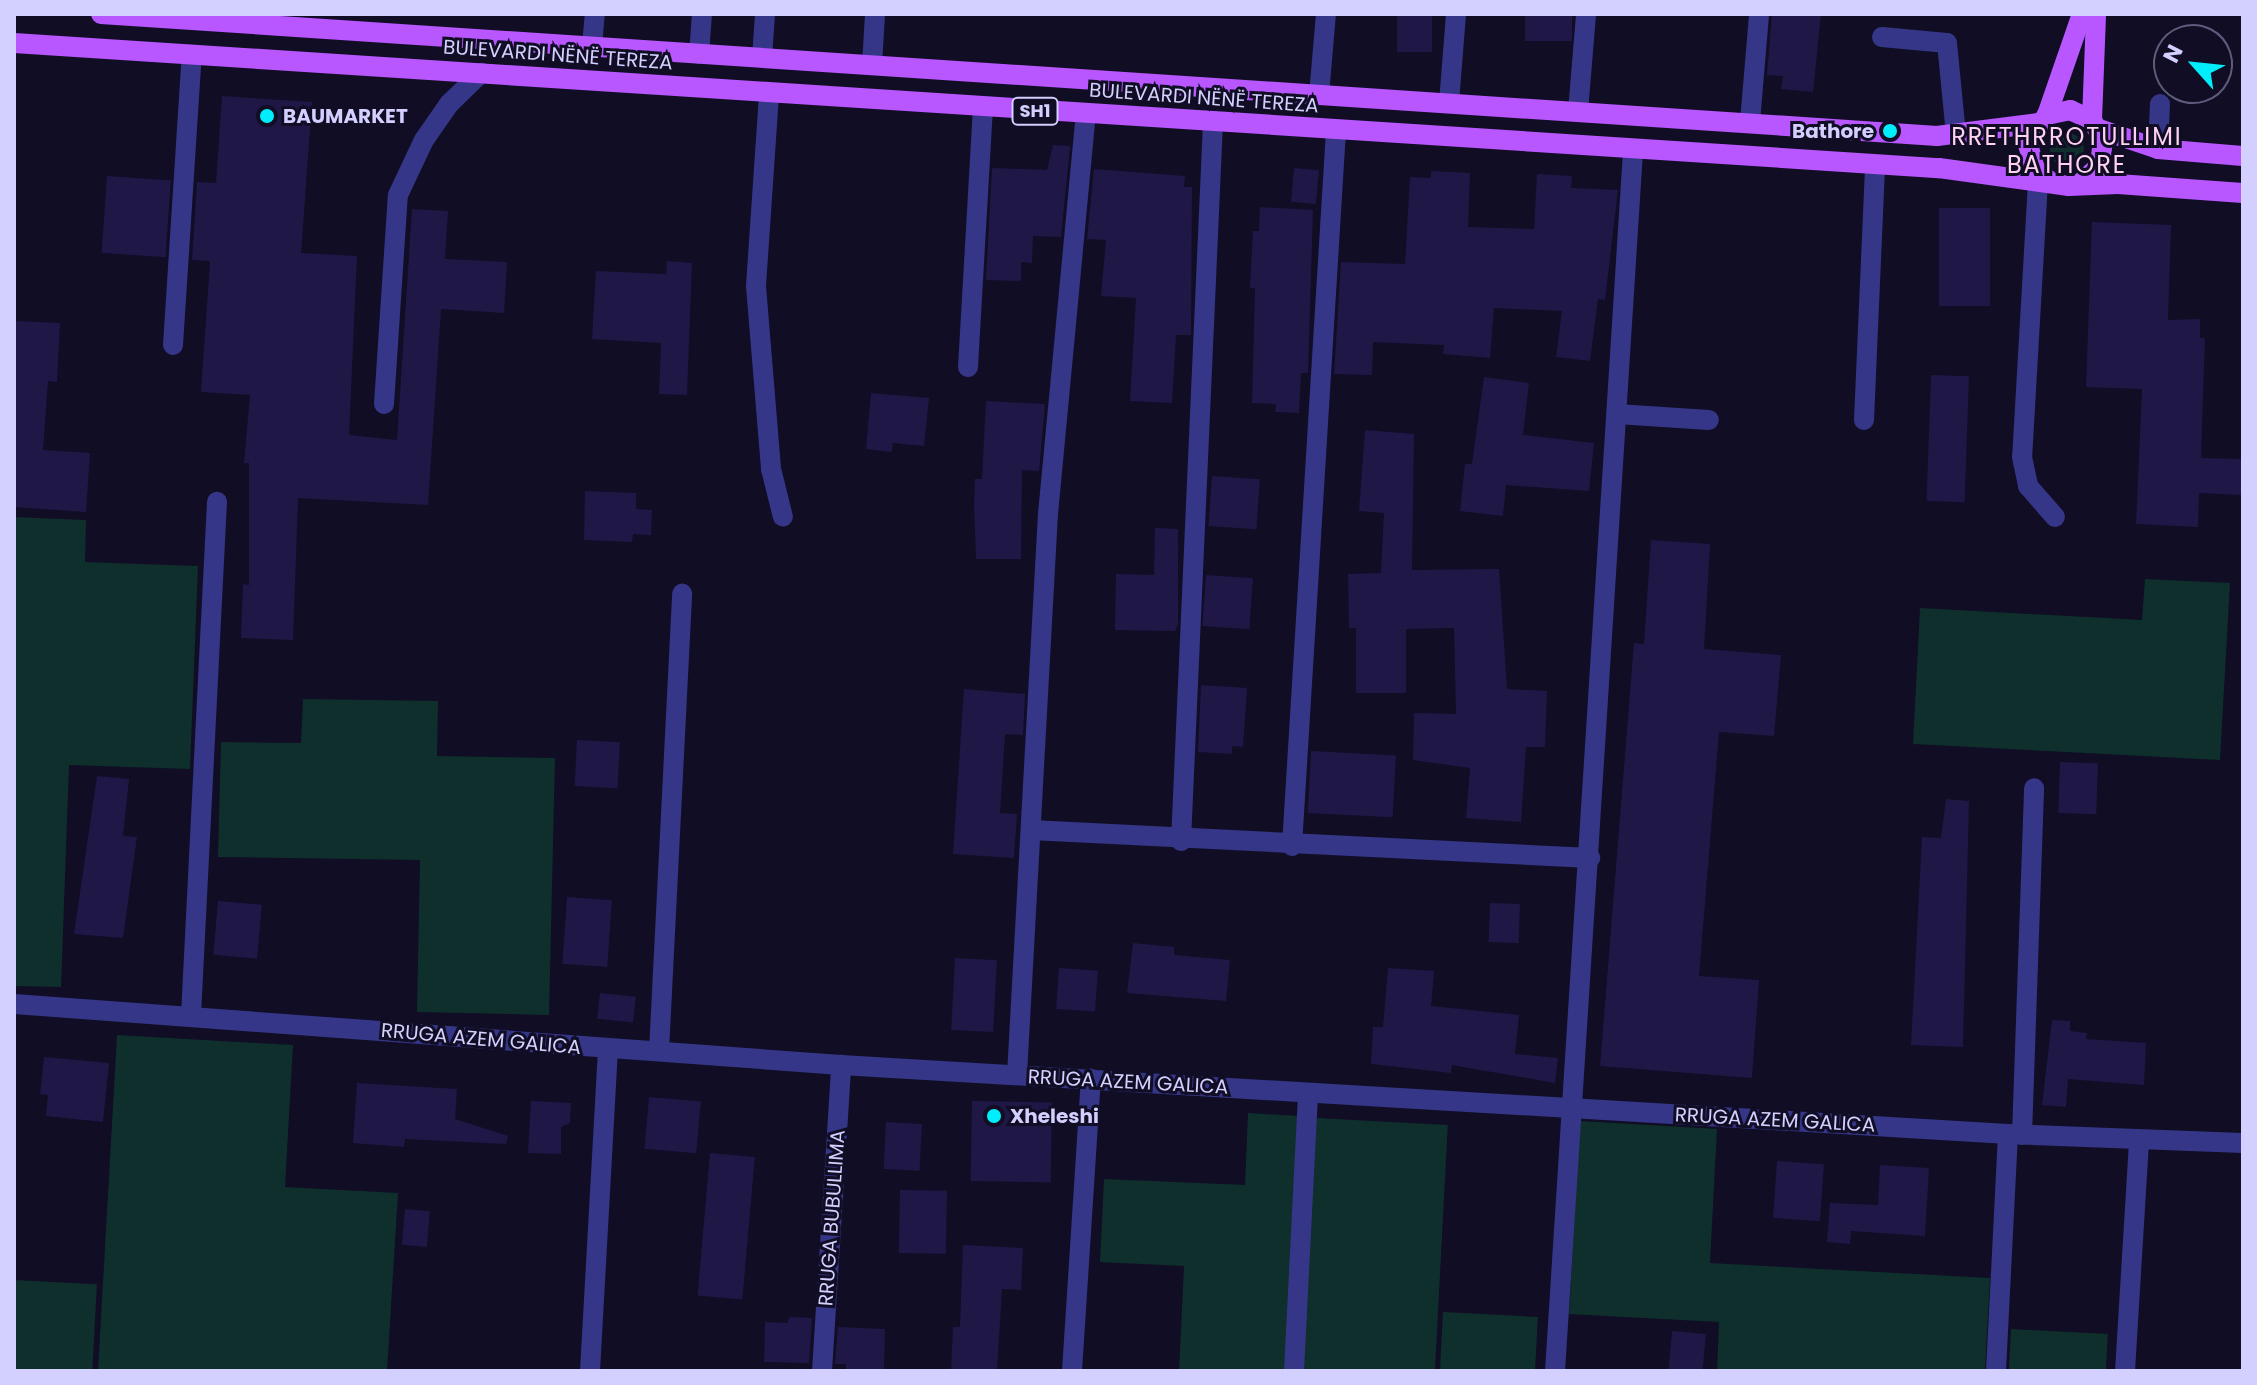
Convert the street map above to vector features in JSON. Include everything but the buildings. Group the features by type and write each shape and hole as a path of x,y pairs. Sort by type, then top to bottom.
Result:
{"main road":[{"name":"BULEVARDI NËNË TEREZA","path":"101,14 1956,135 2042,119 2070,110 2095,124 2158,149 2243,156"},
{"path":"2047,183 2029,157 2028,145 2042,119 2082,14"},
{"path":"2081,183 2092,176 2104,153 2095,124 2096,14"},
{"name":"BULEVARDI NËNË TEREZA","path":"14,43 1633,152 1939,168 2047,183 2243,193"}],"street":[{"path":"592,46 595,14"},
{"path":"699,54 702,14"},
{"path":"762,58 765,14"},
{"path":"872,65 875,14"},
{"path":"1319,95 1326,14"},
{"path":"1449,103 1456,14"},
{"path":"1578,112 1586,14"},
{"path":"1750,122 1759,14"},
{"path":"1882,37 1947,43 1956,135"},
{"path":"173,345 192,55"},
{"path":"384,404 398,195 424,140 481,73"},
{"path":"769,95 756,286 771,469 783,517"},
{"path":"2158,149 2160,104"},
{"path":"968,367 983,107"},
{"path":"1017,1075 1048,514 1086,114"},
{"path":"1181,841 1213,123"},
{"path":"1292,846 1336,131"},
{"path":"1555,1371 1633,152"},
{"path":"1864,420 1875,167"},
{"path":"2047,183 2022,457 2028,486 2055,517"},
{"path":"1617,414 1709,420"},
{"path":"191,1015 217,502"},
{"path":"659,1051 682,594"},
{"path":"1996,1371 2015,1135 2034,788"},
{"path":"1031,830 1181,841 1590,858"},
{"name":"RRUGA AZEM GALICA","path":"14,1004 841,1065 2015,1135 2243,1143"},
{"path":"590,1371 608,1049"},
{"name":"RRUGA BUBULLIMA","path":"822,1371 841,1065"},
{"path":"1072,1371 1091,1079"},
{"path":"1294,1371 1308,1093"},
{"path":"2125,1371 2139,1139"}],"green space":[{"path":"2067,133 2079,138 2084,150 2079,162 2067,167 2055,162 2050,150 2055,138"},
{"path":"14,517 86,520 85,562 198,566 190,769 69,765 61,987 14,986"},
{"path":"2145,579 2230,583 2220,760 1913,744 1920,608 2142,620"},
{"path":"303,699 438,701 437,756 555,758 549,1015 417,1012 420,860 218,857 221,742 301,743"},
{"path":"117,1035 293,1045 285,1187 398,1193 387,1371 98,1371"},
{"path":"1248,1113 1300,1116 1288,1371 1179,1371 1184,1266 1100,1262 1104,1179 1245,1185"},
{"path":"1316,1118 1448,1125 1435,1371 1303,1371"},
{"path":"1580,1121 1717,1129 1710,1263 1990,1278 1985,1371 1717,1371 1719,1322 1569,1314"},
{"path":"14,1280 97,1284 92,1371 14,1371"},
{"path":"1443,1312 1538,1317 1535,1371 1440,1371"},
{"path":"2011,1329 2108,1334 2106,1371 2009,1371"}],"place":[{"name":"BAUMARKET","path":"267,116"},
{"name":"Bathore","path":"1890,131"},
{"name":"Xheleshi","path":"994,1116"}],"district":[{"name":"RRETHRROTULLIMI BATHORE","path":"2067,151"}]}
